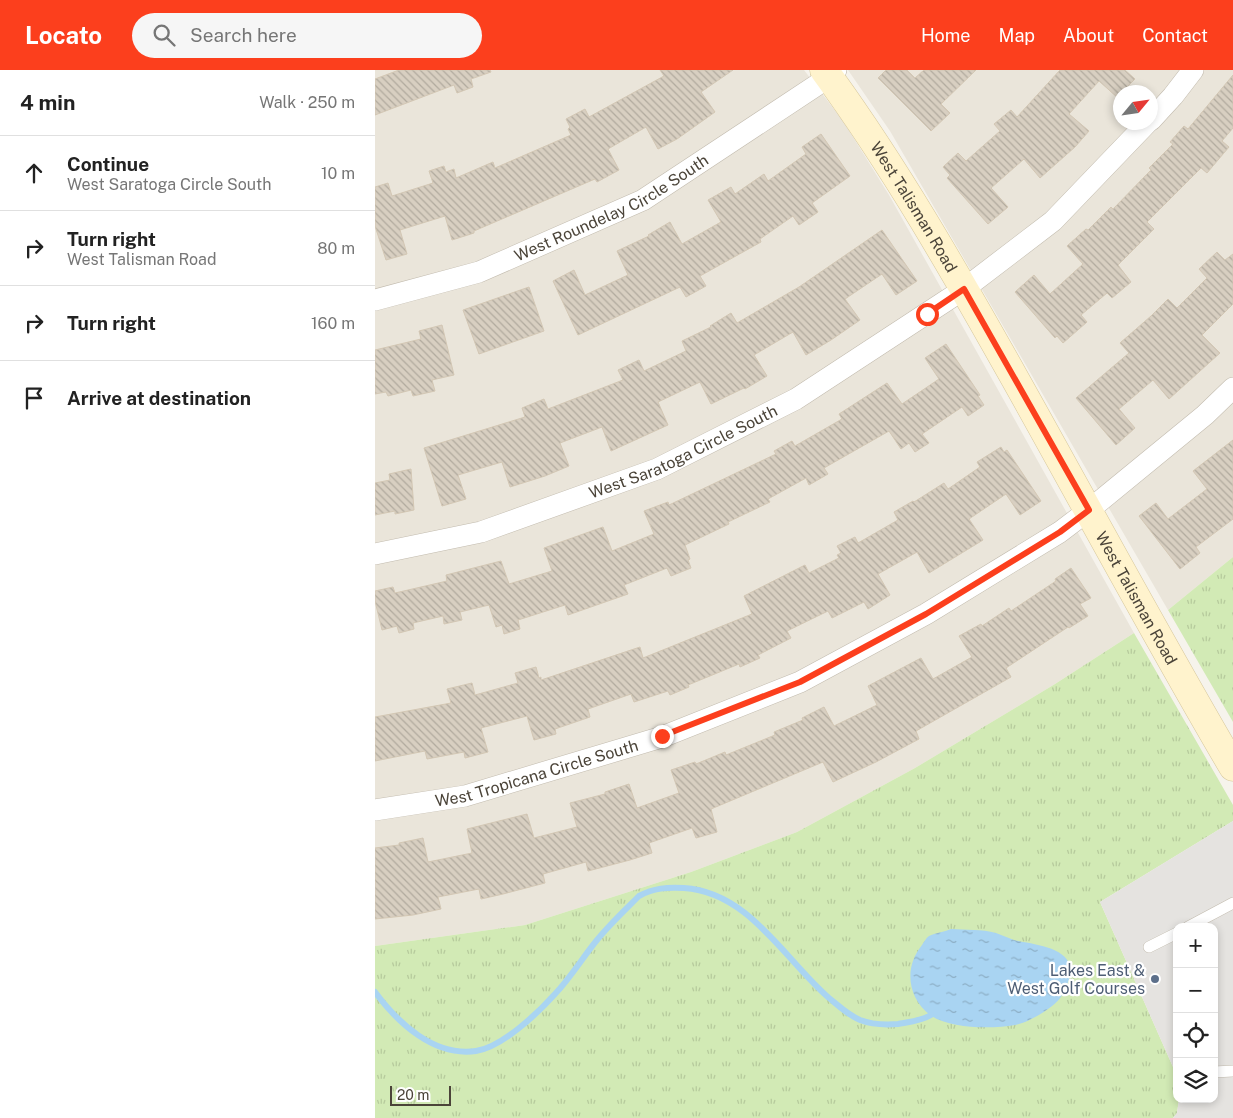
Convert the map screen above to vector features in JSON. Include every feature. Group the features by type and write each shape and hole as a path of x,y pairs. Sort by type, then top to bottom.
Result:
{"street":[{"name":"West Saratoga Circle South","path":"1158,112 1193,70"},
{"name":"West Talisman Road","path":"830,72 895,173 964,289 1233,766"},
{"name":"West Roundelay Circle South","path":"375,300 479,272 643,200 830,72"},
{"name":"West Saratoga Circle South","path":"375,554 481,532 657,469 796,399 964,289 1053,221 1140,130"},
{"name":"West Tropicana Circle South","path":"375,810 465,796 662,736 800,682 926,614 1060,532 1205,416 1233,388"}],"lane":[{"path":"1196,923 1233,903"},
{"path":"1149,948 1173,935"},
{"path":"1218,1072 1233,1071"}],"shaded area":[{"path":"375,70 804,70 843,121 889,195 1134,633 1055,684 915,768 797,832 691,872 525,925 375,946"},
{"path":"848,70 1233,70 1233,557 1168,610 890,131"},
{"name":"Lakes East & West Golf Courses","path":"1233,821 1233,1118 1173,1118 1177,1113 1178,1103 1218,1103 1218,923 1173,923 1173,1067 1100,902"}],"green space":[{"path":"1233,557 1233,722 1168,610"},
{"path":"1134,633 1233,805 1233,821 1100,902 1173,1067 1173,1103 1178,1103 1177,1113 1173,1118 375,1118 375,946 525,925 691,872 797,832 915,768 1055,684"}],"water":[{"path":"951,929 991,932 1014,940 1046,947 1061,954 1067,959 1071,970 1069,981 1062,995 1054,1004 1021,1024 971,1027 938,1020 922,1008 917,1000 911,982 912,963 928,937"}],"building":[{"path":"399,70 490,70 491,72 471,79 473,87 457,93 454,85 375,115 375,79"},
{"path":"660,70 733,70 701,92 715,112 677,139 658,149 646,127 608,149 619,170 597,182 595,179 474,231 474,233 452,240 445,216 400,230 407,254 386,260 375,226 375,187 388,183 392,196 433,183 429,171 444,166 446,172 454,169 456,178 493,162 495,168 571,135 566,119 585,109 589,117 664,76"},
{"path":"886,70 907,70 915,78 924,70 976,70 941,104 950,113 931,131 878,78"},
{"path":"1060,70 1125,70 1135,79 1129,85 1113,85 1113,94 1099,81 1069,114 1089,131 1075,147 1040,178 1024,159 991,188 1008,207 988,224 947,178 950,175 943,167 958,153 966,161 1000,131 994,124 1011,110 1017,117"},
{"path":"1233,75 1233,128 1222,141 1229,147 1207,173 1201,168 1147,222 1154,229 1118,265 1131,282 1112,298 1107,293 1081,315 1087,322 1063,343 1057,336 1055,338 1015,292 1034,275 1050,294 1083,264 1067,246 1086,229 1088,230 1111,207 1113,209 1151,170 1149,168 1173,144 1170,142 1184,126 1188,129"},
{"path":"821,134 850,176 812,203 818,212 799,225 793,216 760,239 761,242 700,276 706,286 686,297 680,287 578,335 553,281 574,270 585,295 628,275 617,251 649,236 670,222 682,244 721,222 708,200 731,187 735,194 764,174 768,181 806,154 802,147"},
{"path":"882,230 917,281 896,295 882,274 845,299 860,320 831,340 806,355 793,332 754,355 767,376 745,389 711,404 700,382 658,402 668,425 611,451 602,427 560,443 569,466 510,487 502,462 458,475 466,499 442,506 424,448 525,417 522,408 544,399 548,409 623,380 618,370 639,360 644,371 686,351 682,341 711,327 731,313 737,323 799,287"},
{"path":"1217,252 1225,260 1233,254 1233,304 1202,335 1220,353 1169,399 1153,380 1119,409 1135,428 1116,445 1076,398 1129,353 1120,343 1168,299 1177,308 1207,278 1199,269"},
{"path":"529,287 544,331 479,354 463,310"},
{"path":"442,325 454,375 432,380 435,391 413,396 411,390 388,396 386,392 375,394 375,350 421,339 419,331"},
{"path":"946,344 980,395 978,396 984,405 968,416 962,407 922,434 929,443 915,452 909,443 901,449 889,431 824,468 828,474 809,485 806,478 768,499 770,502 685,545 691,568 671,576 667,568 624,585 628,594 568,615 565,605 518,620 520,629 504,634 502,625 496,627 489,605 460,612 462,620 444,624 443,616 413,623 414,629 399,633 397,626 382,630 375,601 375,591 393,587 395,593 447,581 446,575 501,561 509,584 552,571 544,548 603,527 612,551 654,534 644,511 668,502 669,505 776,454 774,451 792,441 795,446 842,419 839,414 887,383 902,404 939,379 925,358"},
{"path":"1233,440 1233,519 1196,547 1200,553 1180,569 1139,516 1156,503 1168,519 1207,489 1193,471"},
{"path":"1001,447 1004,452 1007,450 1041,501 1020,515 1006,494 969,519 983,540 929,573 917,552 878,574 890,595 868,609 864,602 832,618 828,611 787,631 791,638 758,655 760,658 740,667 739,664 688,685 689,687 670,695 668,691 634,702 631,694 588,709 590,717 555,729 556,734 534,740 527,716 481,728 488,752 465,758 464,752 427,759 425,751 375,761 375,717 451,703 447,689 472,683 475,695 518,683 515,673 536,667 541,680 640,647 643,658 752,614 744,596 805,565 809,573 839,558 837,555 841,553 837,546 855,537 858,543 898,520 894,512 944,483 948,489 980,467 977,462"},
{"path":"411,469 414,510 395,514 395,511 375,515 375,483 390,480 389,474"},
{"path":"1071,568 1091,598 1080,604 1088,616 1006,668 1011,677 916,731 919,739 876,762 833,782 823,762 711,809 717,832 696,838 692,828 649,843 652,853 630,860 588,871 586,862 543,874 545,883 481,899 479,889 438,897 441,909 413,915 375,919 375,848 399,845 399,843 423,838 428,862 472,853 467,829 527,814 534,838 577,827 570,803 605,794 605,792 629,784 637,808 679,793 671,770 695,762 696,764 725,752 726,755 775,735 774,732 803,720 802,718 824,707 834,726 877,705 868,686 921,658 933,679 972,657 959,636 981,624 982,626 1009,608 1011,611 1056,581 1055,579"}],"waterway":[{"path":"375,992 406,1026 432,1043 446,1049 461,1051 476,1051 486,1048 508,1036 539,1011 572,974 602,934 639,896 666,888 684,888 707,892 728,902 747,915 764,930 813,983 829,998 856,1018 874,1024 898,1024 923,1019 931,1015"}],"place":[{"name":"Lakes East & West Golf Courses","path":"1155,979"}],"route":[{"path":"662,736 800,682 926,614 1060,532 1089,510 964,289 927,314"}]}
